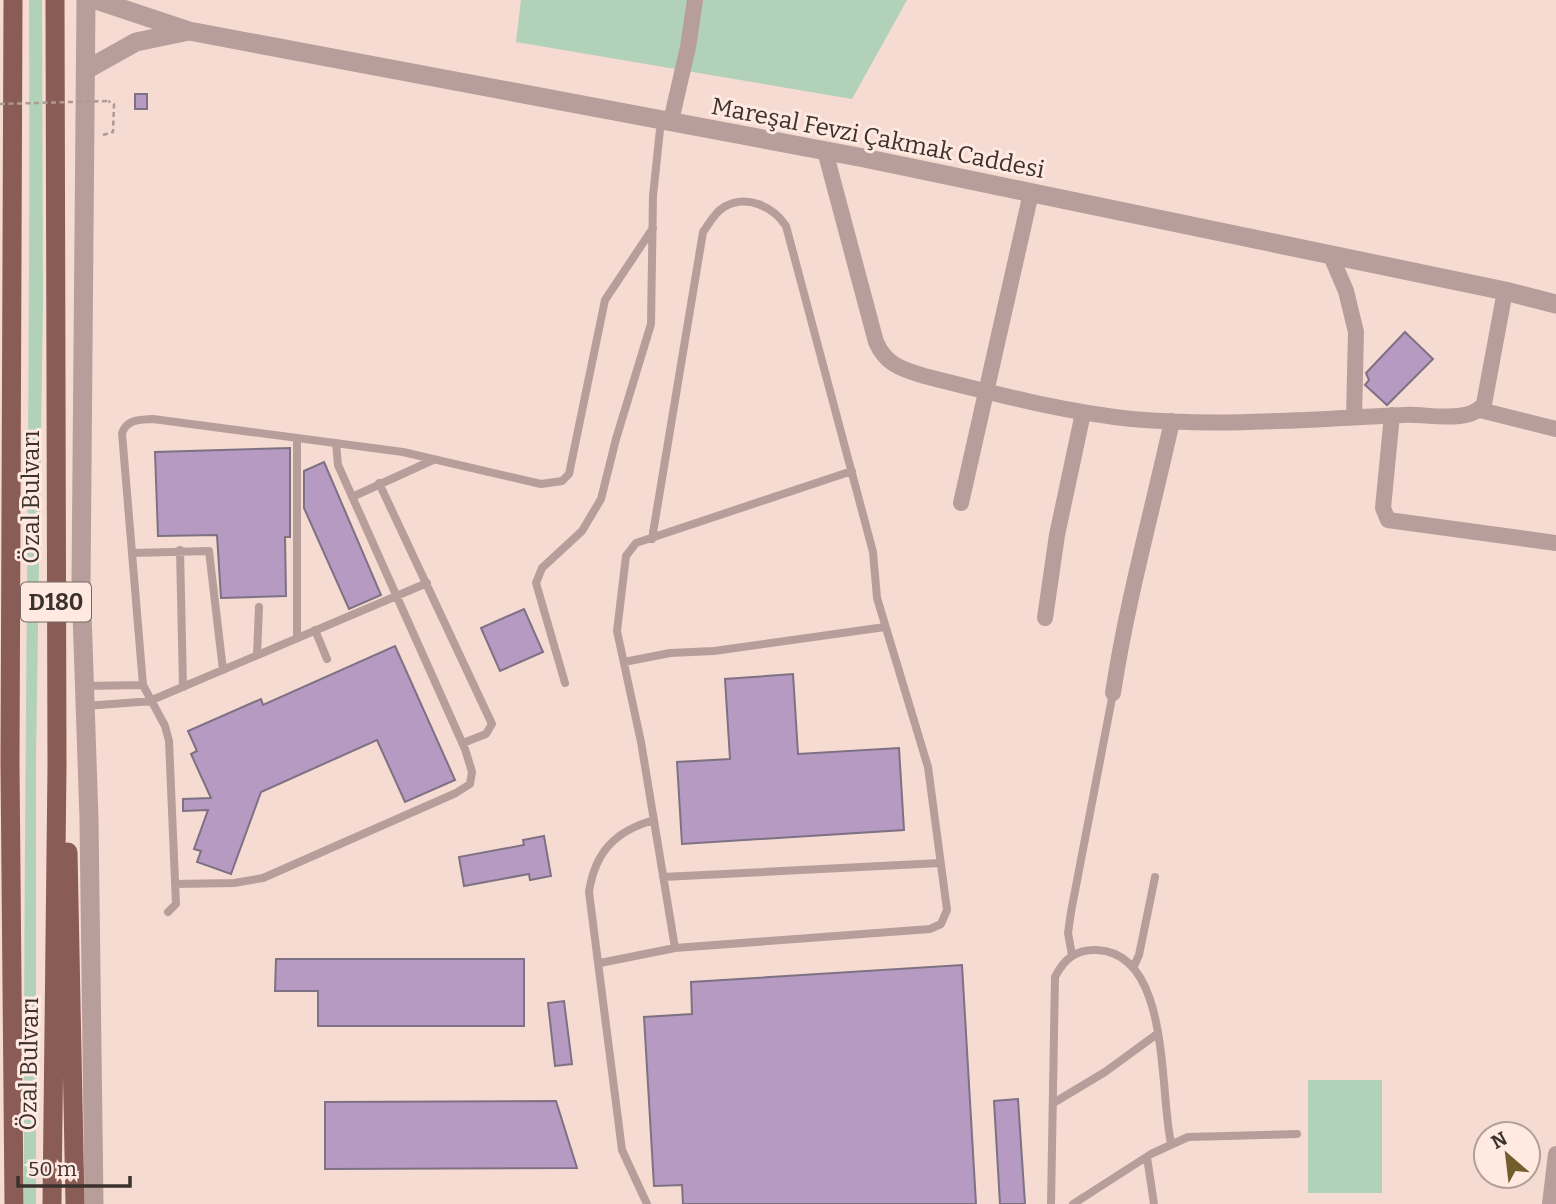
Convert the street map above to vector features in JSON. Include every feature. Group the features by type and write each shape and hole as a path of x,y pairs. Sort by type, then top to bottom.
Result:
{"highway":[{"name":"Özal Bulvarı","path":"13,0 7,288 14,1204"},
{"name":"Özal Bulvarı","path":"52,1204 57,767 55,0"},
{"name":"D180","path":"0,820 10,764"},
{"name":"D180","path":"57,767 66,801 71,909 75,1204"}],"street":[{"path":"86,0 80,534 94,1204"},
{"path":"96,0 189,31"},
{"path":"666,120 688,47 695,0"},
{"path":"86,70 136,42 189,31"},
{"name":"Mareşal Fevzi Çakmak Caddesi","path":"189,31 825,151 1505,291 1556,304"},
{"path":"825,151 876,342 886,359 901,369 1083,413 1172,421 1249,423 1392,415 1468,415 1480,410 1484,404 1505,291"},
{"path":"961,503 984,391 1016,271 1031,193"},
{"path":"1331,256 1346,291 1356,332 1354,417"},
{"path":"1480,410 1556,429"},
{"path":"1045,618 1056,535 1083,413"},
{"path":"1392,415 1383,508 1388,520 1556,543"},
{"path":"1113,693 1124,627 1144,553 1172,421"},
{"path":"1550,1204 1556,1154"}],"lane":[{"path":"565,683 536,583 542,568 582,531 601,499 651,324 653,196 666,120"},
{"path":"600,963 675,948 930,929 941,924 947,911 928,767 877,598 873,552 786,226 768,208 748,201 731,204 716,213 703,232 652,539"},
{"path":"168,912 176,904 169,741 153,701 143,685 122,433 130,422 153,419 403,452 541,484 562,481 569,474 604,300 653,228"},
{"path":"297,438 297,638"},
{"path":"175,884 233,883 263,878 456,793 470,783 472,772 463,743 338,465 336,443"},
{"path":"352,497 433,460"},
{"path":"675,948 654,820 617,631 626,556 636,543 852,471"},
{"path":"379,483 492,724 486,734 463,743"},
{"path":"132,552 205,549 210,554 223,670"},
{"path":"180,550 183,687"},
{"path":"85,706 153,701 427,583"},
{"path":"257,655 259,607"},
{"path":"624,662 661,654 714,651 885,627"},
{"path":"315,630 327,659"},
{"path":"84,686 143,685"},
{"path":"1072,955 1068,933 1071,912 1113,693"},
{"path":"647,1204 622,1150 589,892 594,867 614,837 654,820"},
{"path":"663,877 940,863"},
{"path":"1134,966 1139,955 1155,877"},
{"path":"1051,1204 1055,1102 1055,977 1061,965 1072,955 1094,950 1108,951 1134,966 1147,990 1157,1034 1171,1143"},
{"path":"1055,1102 1105,1072 1157,1034"},
{"path":"1073,1204 1171,1143 1198,1135 1297,1134"},
{"path":"1147,1157 1150,1202"}],"path":[{"path":"0,104 108,101 114,104 113,132 85,139"}],"green space":[{"path":"29,0 42,0 43,303 36,758 36,1204 24,1204"},
{"path":"521,0 907,0 852,99 516,42"},
{"path":"1308,1080 1382,1080 1382,1193 1308,1193"}],"building":[{"path":"135,94 147,94 147,109 135,109"},
{"path":"1405,332 1433,359 1387,405 1365,385 1369,380 1366,373"},
{"path":"290,448 290,537 285,537 286,596 221,598 217,535 158,536 155,452"},
{"path":"324,462 381,595 349,609 304,508 304,471"},
{"path":"524,609 543,652 500,671 481,628"},
{"path":"395,646 455,780 405,802 377,740 261,792 231,874 197,862 201,851 194,849 208,810 183,811 183,799 211,798 191,754 197,751 188,731 261,699 263,705"},
{"path":"793,674 798,754 899,748 904,830 682,844 677,762 730,759 725,679"},
{"path":"544,836 551,876 530,880 529,874 464,886 459,857 524,845 523,840"},
{"path":"276,959 524,959 524,1026 318,1026 318,991 275,991"},
{"path":"962,965 976,1204 683,1204 682,1185 654,1186 644,1017 692,1014 691,982"},
{"path":"564,1001 572,1064 555,1066 548,1003"},
{"path":"1018,1099 1025,1204 1000,1204 994,1101"},
{"path":"556,1101 577,1168 325,1169 325,1102"}]}
